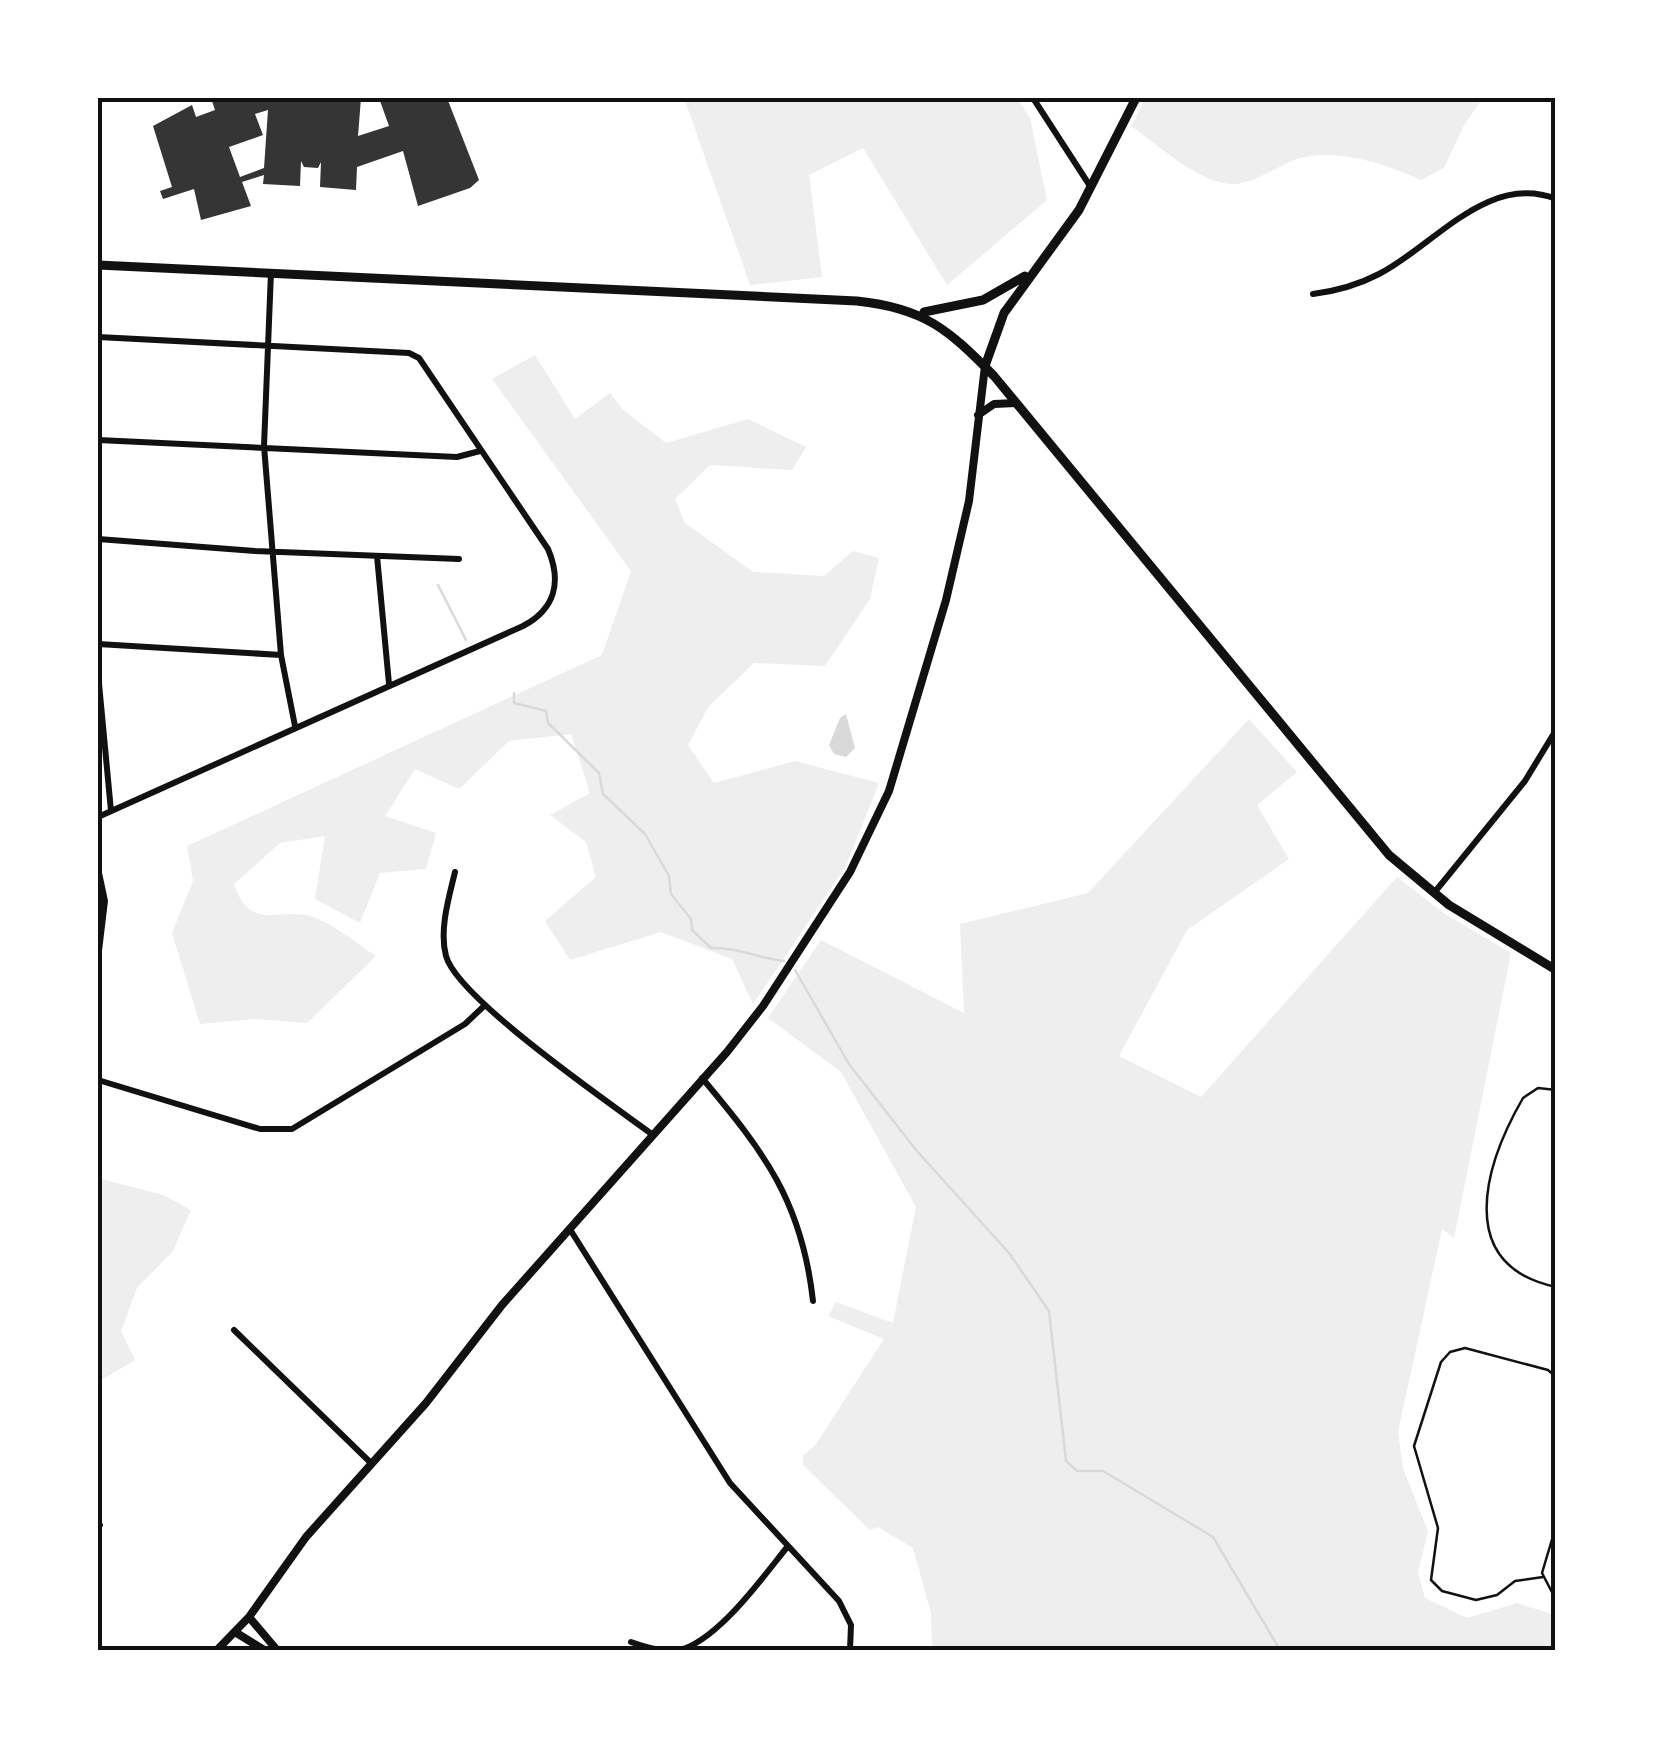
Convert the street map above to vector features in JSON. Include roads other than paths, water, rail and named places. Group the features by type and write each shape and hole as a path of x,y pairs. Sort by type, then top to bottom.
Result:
{"main road":[{"path":"985,366 996,328 1032,272 1061,237 1136,98"},
{"path":"98,265 856,301 911,312 942,312 983,300 1032,272"},
{"path":"911,312 958,337 985,366 1360,825 1434,894 1556,970"}],"street":[{"path":"1033,98 1090,186"},
{"path":"1312,294 1340,290 1382,273 1496,198 1524,191 1556,199"},
{"path":"271,272 264,446 281,655 295,726"},
{"path":"98,336 268,343 409,353 419,358 556,566 554,597 536,619 98,817"},
{"path":"217,1650 248,1617 306,1537 763,1006 850,872 889,791 962,542 985,366"},
{"path":"978,415 994,404 1016,403"},
{"path":"98,440 458,457 480,451"},
{"path":"98,539 459,559"},
{"path":"378,556 390,684"},
{"path":"98,644 281,655"},
{"path":"98,673 100,736 111,811"},
{"path":"1434,894 1525,781 1556,730"},
{"path":"98,868 105,901 98,958"},
{"path":"455,872 448,899 446,956 456,979 484,1006 653,1135"},
{"path":"98,1080 260,1130 292,1129 466,1024 484,1006"},
{"path":"702,1078 784,1188 804,1239 813,1302"},
{"path":"572,1231 730,1483 847,1613 850,1650"},
{"path":"234,1330 372,1464"},
{"path":"631,1642 655,1650 685,1648 745,1598 788,1546"},
{"path":"248,1617 277,1650"},
{"path":"236,1632 264,1650"}],"lane":[{"path":"1556,1090 1532,1090 1519,1105 1488,1182 1484,1212 1504,1260 1527,1278 1556,1287"},
{"path":"1543,1578 1515,1582 1482,1600 1458,1596 1436,1586 1430,1577 1438,1528 1414,1446 1442,1362 1450,1352 1468,1348 1548,1370 1556,1377"},
{"path":"1556,1526 1544,1555 1543,1578 1556,1600"}],"waterway":[{"path":"438,585 466,640"},
{"path":"514,693 514,703 546,711 548,723 599,773 603,794 645,834 669,876 671,894 691,919 692,930 711,948 784,961"},
{"path":"795,970 849,1064 916,1150 1009,1253 1049,1311 1066,1461 1077,1471 1103,1471 1213,1537 1280,1650"}]}
